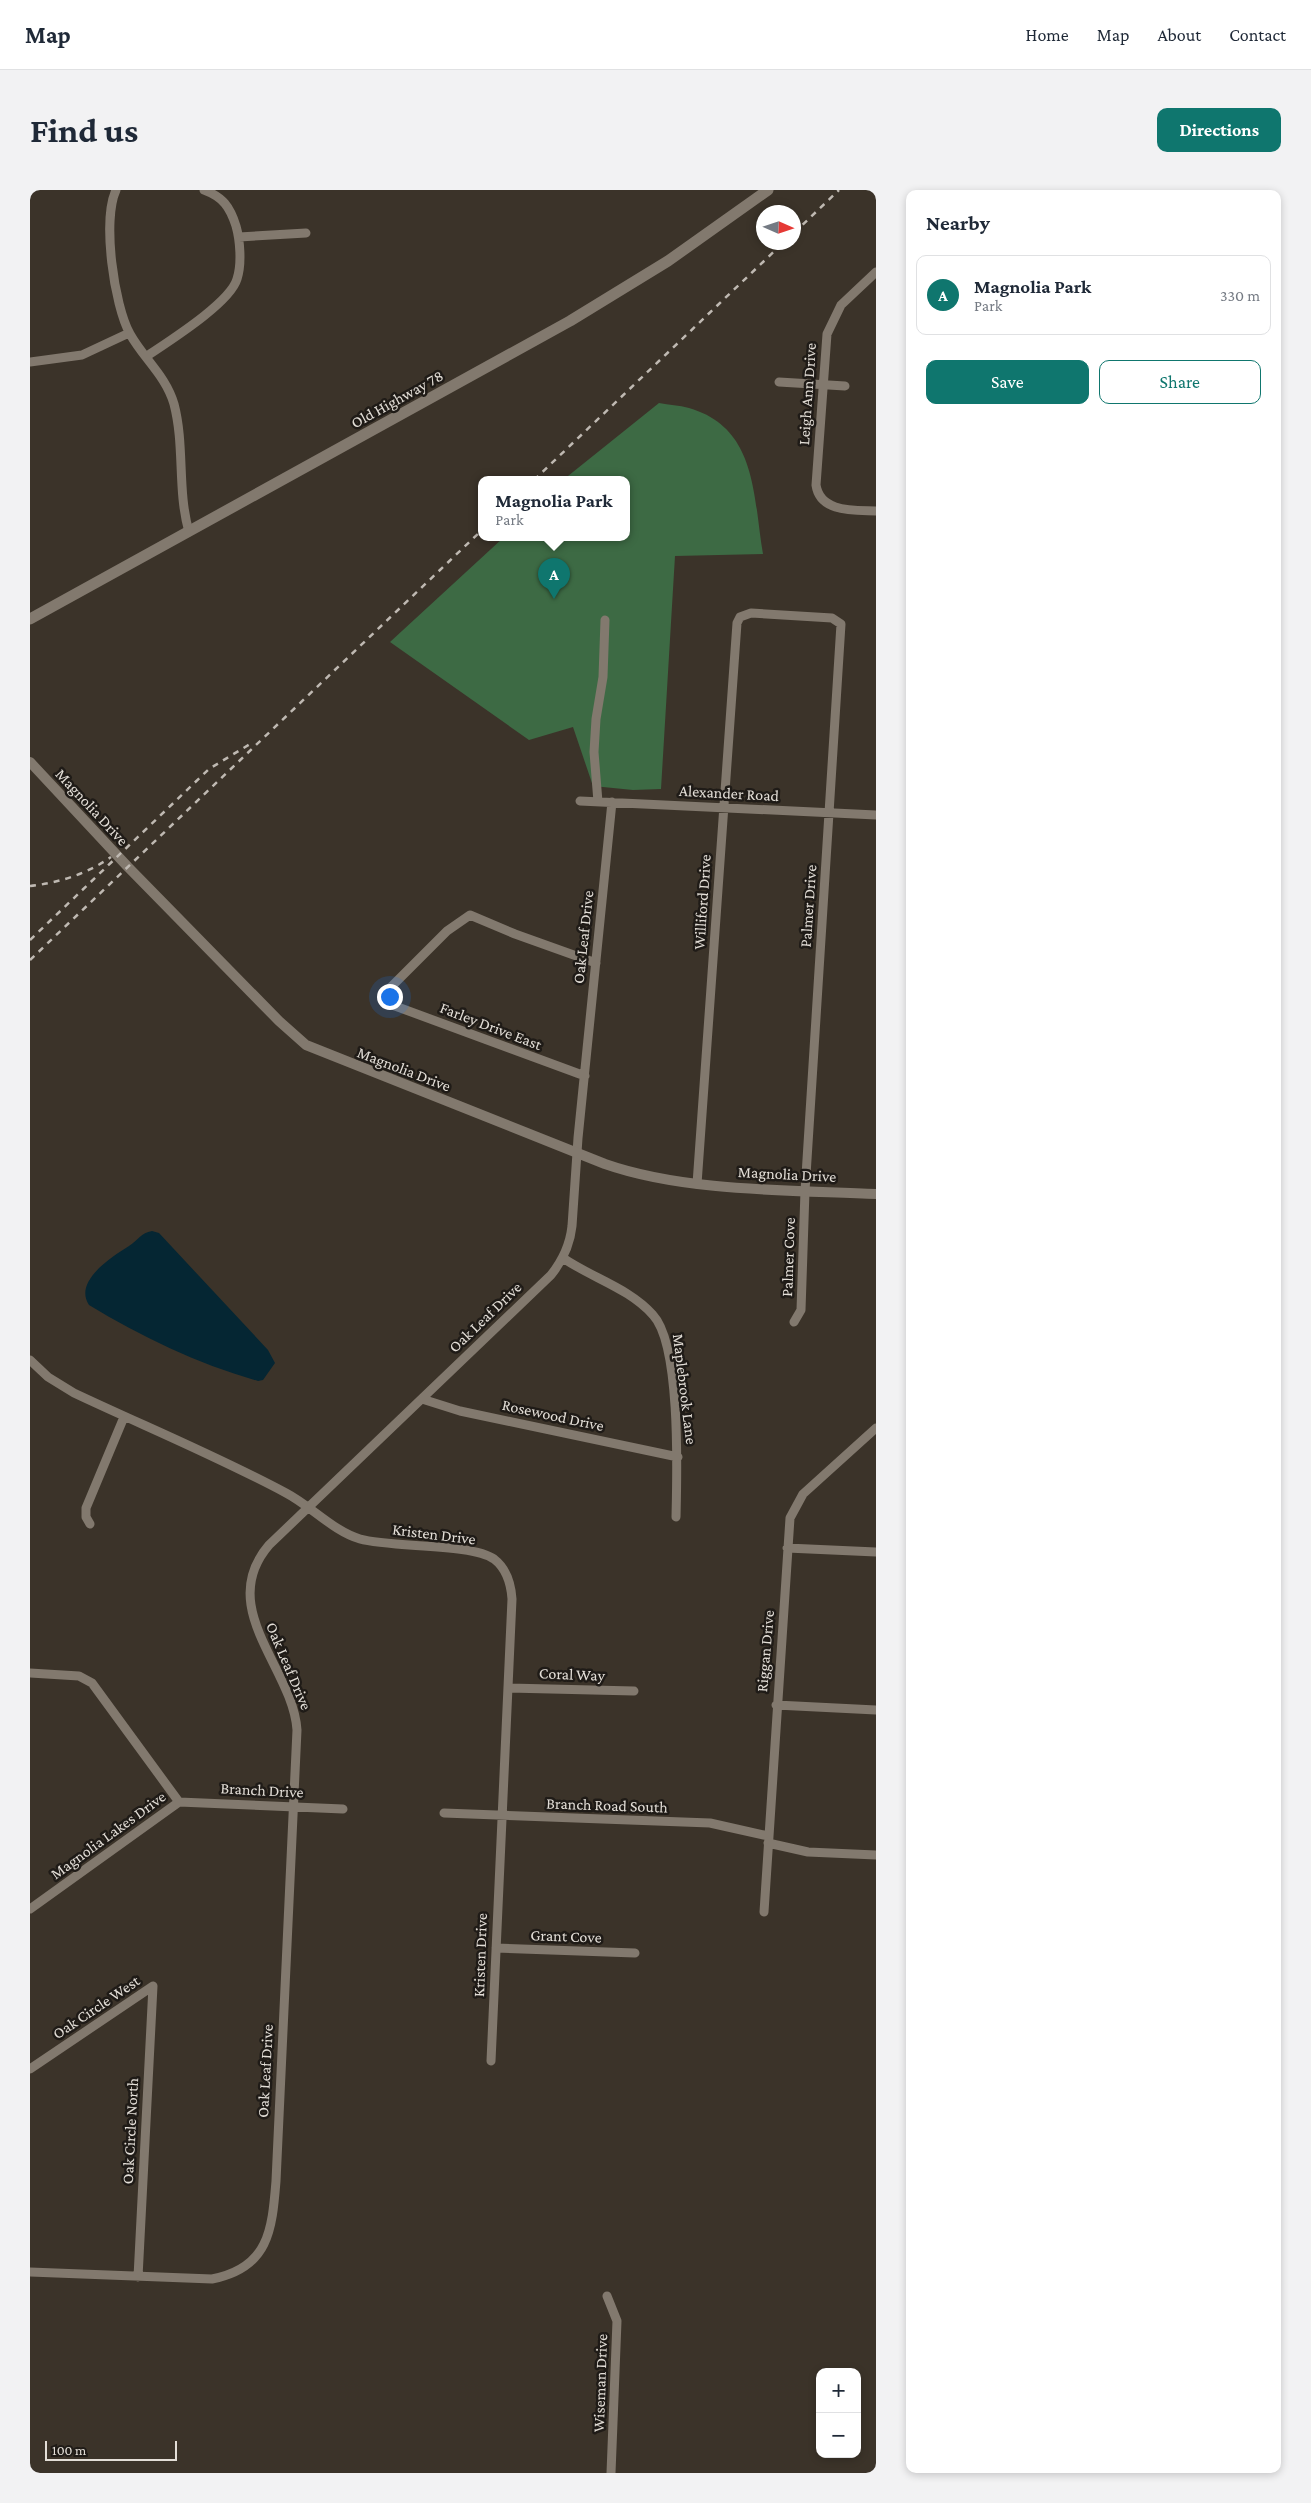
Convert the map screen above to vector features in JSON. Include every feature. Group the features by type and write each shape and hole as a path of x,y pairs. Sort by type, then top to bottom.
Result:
{"main road":[{"name":"Old Highway 78","path":"30,619 570,321 668,260 768,190"}],"street":[{"path":"116,190 110,220 117,299 129,333 168,386 175,408 182,498 188,532"},
{"path":"147,356 228,294 237,279 239,237 226,204 204,190"},
{"path":"239,237 306,233"},
{"name":"Leigh Ann Drive","path":"876,272 842,305 832,320 824,345 816,485 819,495 827,504 844,509 876,511"},
{"path":"30,362 74,357 100,348 129,333"},
{"path":"779,382 845,386"},
{"name":"Williford Drive","path":"697,1184 736,623 740,617 756,613 832,618 841,624"},
{"path":"598,802 594,752 596,719 603,677 605,620"},
{"name":"Palmer Drive","path":"805,1190 841,624"},
{"name":"Magnolia Drive","path":"30,762 155,894 279,1021 306,1045 629,1172 697,1184 876,1194"},
{"name":"Alexander Road","path":"580,801 876,815"},
{"name":"Oak Leaf Drive","path":"30,2272 201,2280 221,2277 245,2266 259,2252 271,2229 276,2181 294,1807 295,1714 255,1626 251,1597 254,1568 263,1552 551,1275 563,1258 571,1239 612,802"},
{"name":"Farley Drive East","path":"585,1076 388,1002 385,993 388,988 466,916 478,917 515,934 596,963"},
{"name":"Palmer Cove","path":"794,1322 802,1310 805,1190"},
{"name":"Maplebrook Lane","path":"563,1258 642,1305 660,1324 664,1334 670,1372 678,1457 676,1517"},
{"name":"Kristen Drive","path":"30,1360 58,1385 284,1492 309,1506 335,1526 362,1540 464,1550 485,1555 494,1560 507,1575 511,1590 509,1688 491,2062"},
{"name":"Rosewood Drive","path":"422,1399 460,1411 678,1457"},
{"path":"90,1524 86,1518 86,1508 124,1417"},
{"name":"Riggan Drive","path":"764,1912 776,1705 790,1518 799,1499 876,1428"},
{"path":"787,1548 876,1552"},
{"path":"30,1673 79,1676 98,1690 179,1802"},
{"name":"Coral Way","path":"509,1688 634,1691"},
{"path":"776,1705 876,1710"},
{"name":"Branch Drive","path":"179,1802 343,1809"},
{"name":"Magnolia Lakes Drive","path":"30,1909 179,1802"},
{"name":"Branch Road South","path":"444,1813 710,1823 808,1852 876,1855"},
{"name":"Grant Cove","path":"496,1948 635,1953"},
{"name":"Oak Circle North","path":"138,2277 153,1986"},
{"name":"Oak Circle West","path":"30,2069 153,1986"},
{"name":"Wiseman Drive","path":"608,2296 617,2321 611,2473"}],"green space":[{"path":"659,403 682,406 712,418 728,431 740,448 748,467 763,554 675,556 661,789 633,790 593,786 573,727 529,740 390,642 500,541 630,541 630,476 568,476"}],"water":[{"path":"152,1231 159,1233 268,1350 275,1363 263,1380 258,1381 236,1374 171,1349 89,1305 85,1296 90,1278 114,1256 142,1235"}],"railway":[{"path":"801,226 839,190"},
{"path":"538,476 776,250"},
{"path":"30,960 478,534"},
{"path":"30,940 209,769 250,744"},
{"path":"30,886 72,877 111,857"}],"place":[{"name":"Magnolia Park","path":"554,599"}]}
